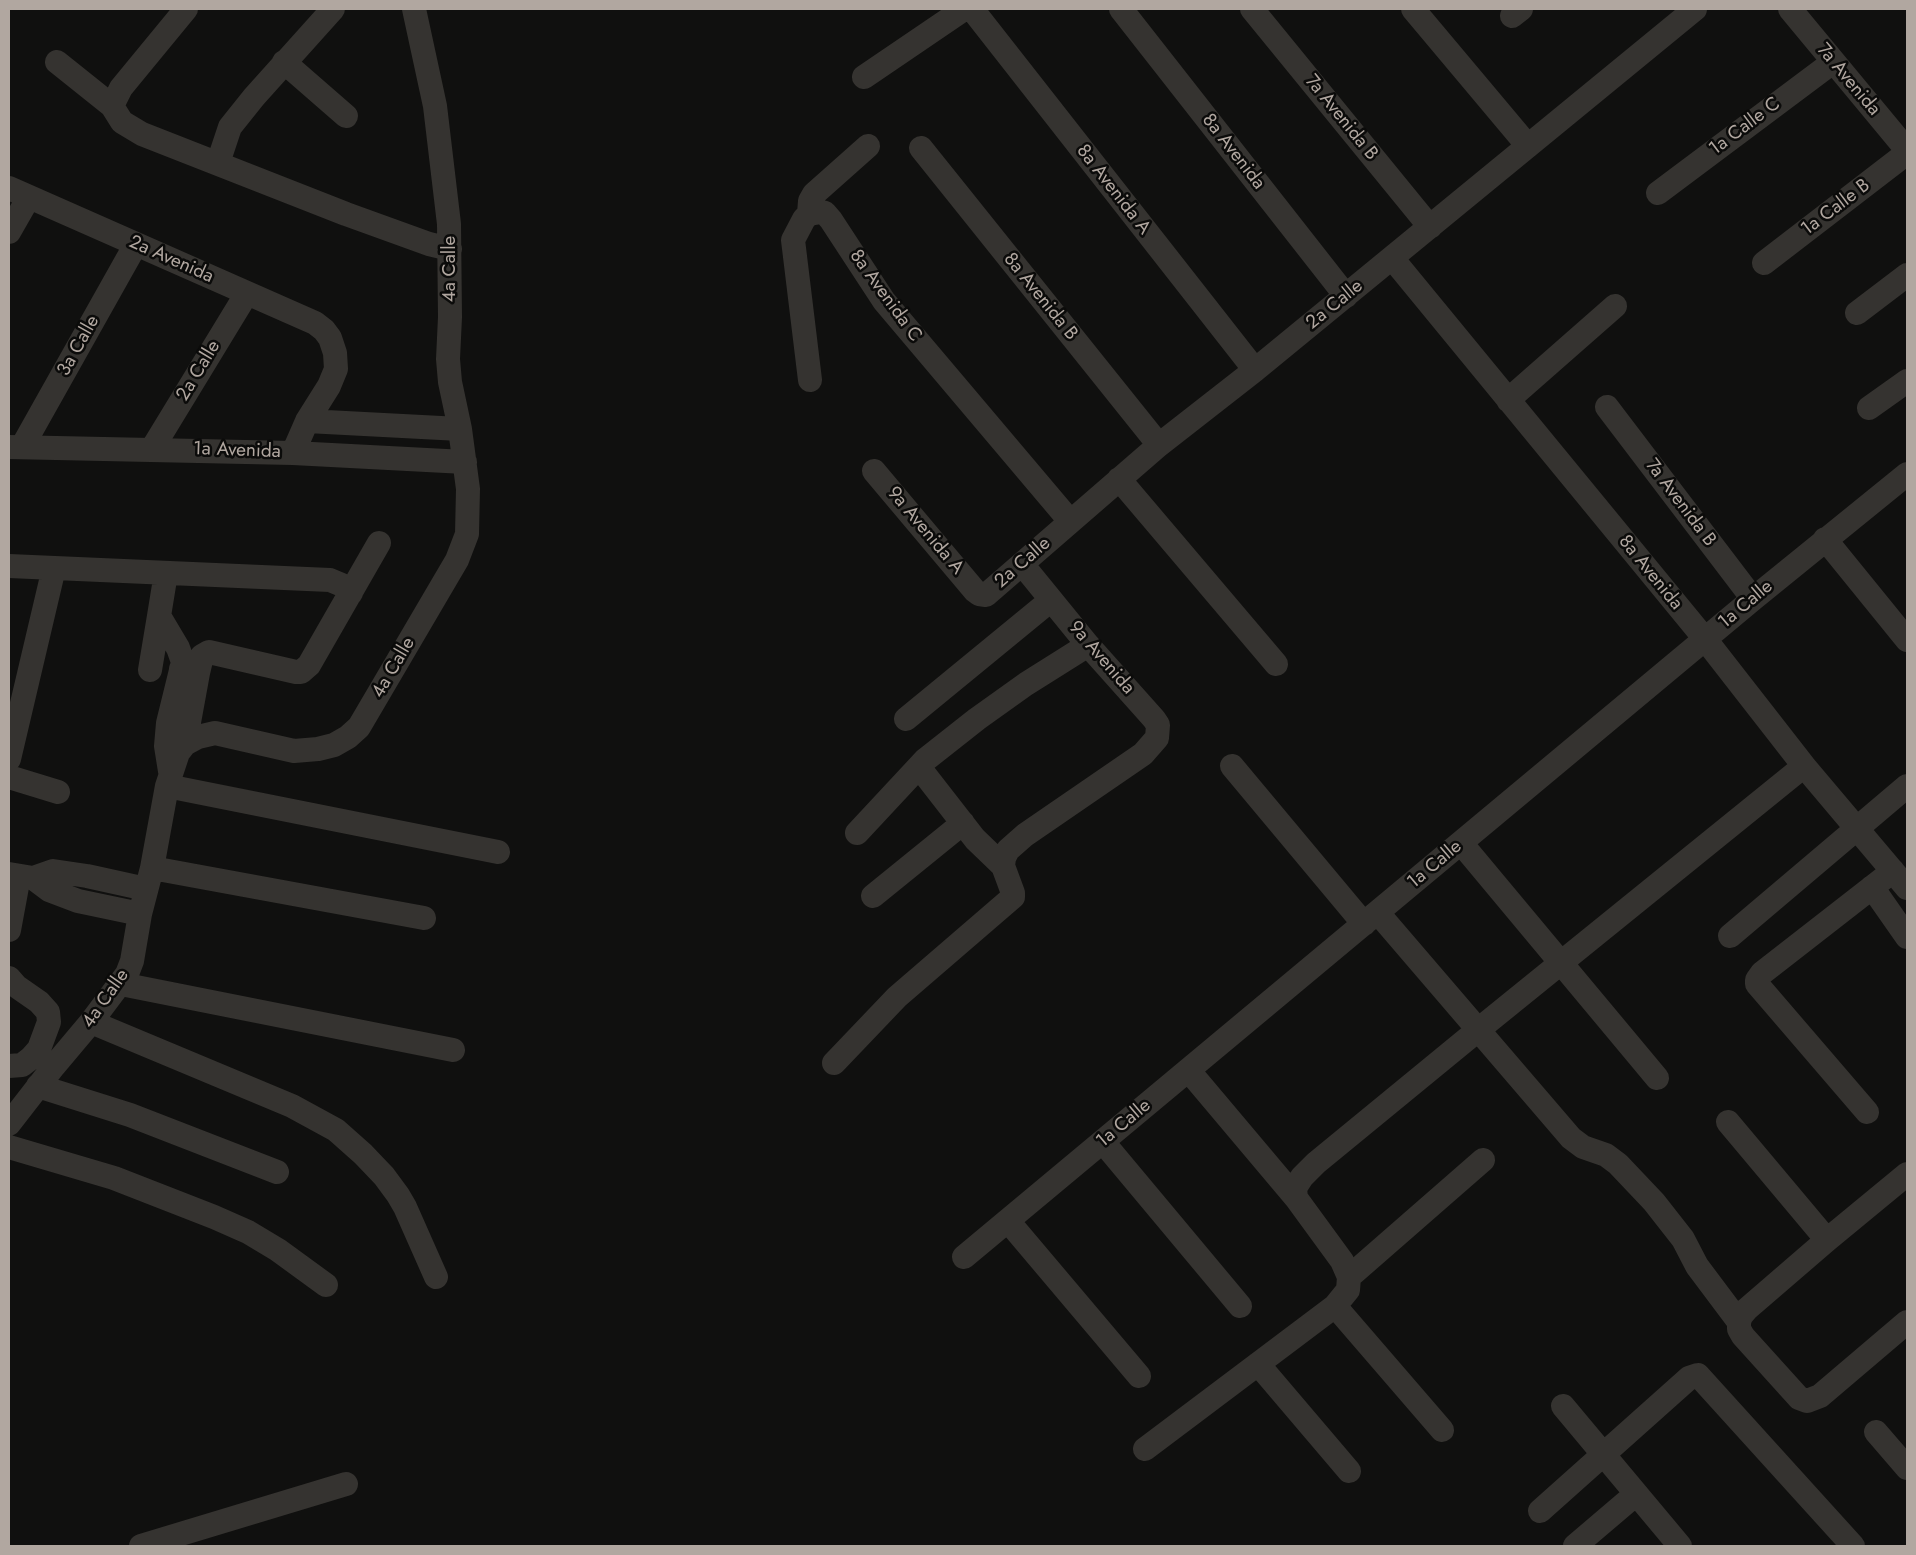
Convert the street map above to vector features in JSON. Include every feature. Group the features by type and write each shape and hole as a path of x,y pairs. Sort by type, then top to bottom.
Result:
{"street":[{"path":"112,106 121,88 186,9"},
{"path":"218,163 230,127 284,62 333,9"},
{"name":"4a Calle","path":"9,1124 122,984 132,961 140,914 169,779 178,753 185,744 198,737 215,733 294,751 318,749 334,745 348,737 359,727 457,560 467,534 468,489 460,429 450,382 448,359 450,224 439,132 414,9"},
{"path":"864,78 964,9"},
{"name":"8a Avenida A","path":"972,9 1255,370"},
{"name":"8a Avenida","path":"1121,9 1346,296"},
{"name":"7a Avenida B","path":"1252,9 1430,227"},
{"path":"1413,9 1528,146"},
{"name":"2a Calle","path":"975,591 986,595 1159,445 1346,296 1694,9"},
{"name":"7a Avenida","path":"1790,9 1907,152"},
{"path":"57,62 112,106 122,122 142,134 355,218 429,244 450,249"},
{"path":"284,62 346,116"},
{"name":"1a Calle C","path":"1658,193 1832,62"},
{"path":"810,380 793,240 800,224 809,214 810,202 814,194 868,146"},
{"name":"8a Avenida B","path":"920,148 1159,445"},
{"name":"1a Calle B","path":"1764,263 1907,152"},
{"path":"9,232 19,193"},
{"name":"2a Avenida","path":"19,193 315,323 330,338 335,353 336,369 329,386 307,421"},
{"name":"8a Avenida C","path":"809,214 825,213 831,220 884,301 1070,522"},
{"name":"3a Calle","path":"15,447 136,244"},
{"name":"8a Avenida","path":"1392,258 1704,639 1804,766 1900,879"},
{"path":"1857,313 1907,275"},
{"name":"2a Calle","path":"152,449 247,293"},
{"path":"1508,400 1615,306"},
{"path":"1869,408 1907,381"},
{"name":"7a Avenida B","path":"1607,407 1753,599"},
{"path":"293,453 307,421 460,429"},
{"name":"1a Avenida","path":"15,447 293,453 465,462"},
{"name":"9a Avenida A","path":"874,471 975,591"},
{"name":"1a Calle","path":"964,1257 1704,639 1907,474"},
{"path":"1120,479 1276,664"},
{"path":"1825,540 1907,640"},
{"path":"379,543 309,665 301,672 209,652 202,656 189,671 168,723 166,746 169,779 498,852"},
{"name":"9a Avenida","path":"1003,866 1008,850 1024,835 1143,754 1157,738 1158,725 1022,564"},
{"path":"9,566 330,580 342,585 350,593"},
{"path":"9,759 54,568"},
{"path":"150,670 166,573"},
{"path":"906,719 1051,600"},
{"path":"159,616 189,671 185,744"},
{"path":"856,833 919,767 977,719 1026,684 1088,644"},
{"path":"1232,766 1371,918 1478,1030 1571,1138 1583,1147 1606,1155 1618,1164 1654,1202 1683,1239 1697,1266 1738,1322 1743,1336 1799,1398 1807,1401 1820,1396 1907,1322"},
{"path":"1296,1198 1295,1188 1302,1177 1316,1163 1804,766"},
{"path":"834,1063 896,997 1013,897 1003,866 985,850 919,767"},
{"path":"9,777 58,792"},
{"path":"1730,936 1907,786"},
{"path":"873,896 963,823"},
{"path":"1462,843 1657,1078"},
{"path":"20,876 52,871 105,880 149,879 424,918"},
{"path":"20,876 49,890 78,900 140,914"},
{"path":"9,930 20,876"},
{"path":"1867,1112 1757,984 1757,980 1762,973 1872,886 1900,879"},
{"path":"102,906 105,880"},
{"path":"1872,886 1907,937"},
{"path":"9,978 16,986 39,1002 48,1012 49,1022 39,1049 31,1058 22,1064 9,1066"},
{"path":"122,984 453,1050"},
{"path":"92,1022 292,1106 336,1130 364,1154 394,1190 405,1207 436,1277"},
{"path":"1145,1449 1335,1306 1348,1290 1349,1277 1342,1260 1296,1198 1188,1071"},
{"path":"38,1086 130,1115 277,1172"},
{"path":"1728,1122 1827,1240"},
{"path":"1103,1142 1240,1306"},
{"path":"9,1147 114,1178 214,1217 248,1232 278,1250 326,1285"},
{"path":"1349,1277 1483,1160"},
{"path":"1738,1322 1748,1309 1907,1174"},
{"path":"1008,1221 1139,1376"},
{"path":"1335,1306 1442,1430"},
{"path":"1258,1364 1350,1471"},
{"path":"1540,1512 1689,1378 1698,1375 1853,1546"},
{"path":"1563,1406 1680,1546"},
{"path":"1876,1432 1907,1468"},
{"path":"141,1546 346,1484"},
{"path":"1575,1546 1636,1494"}]}
